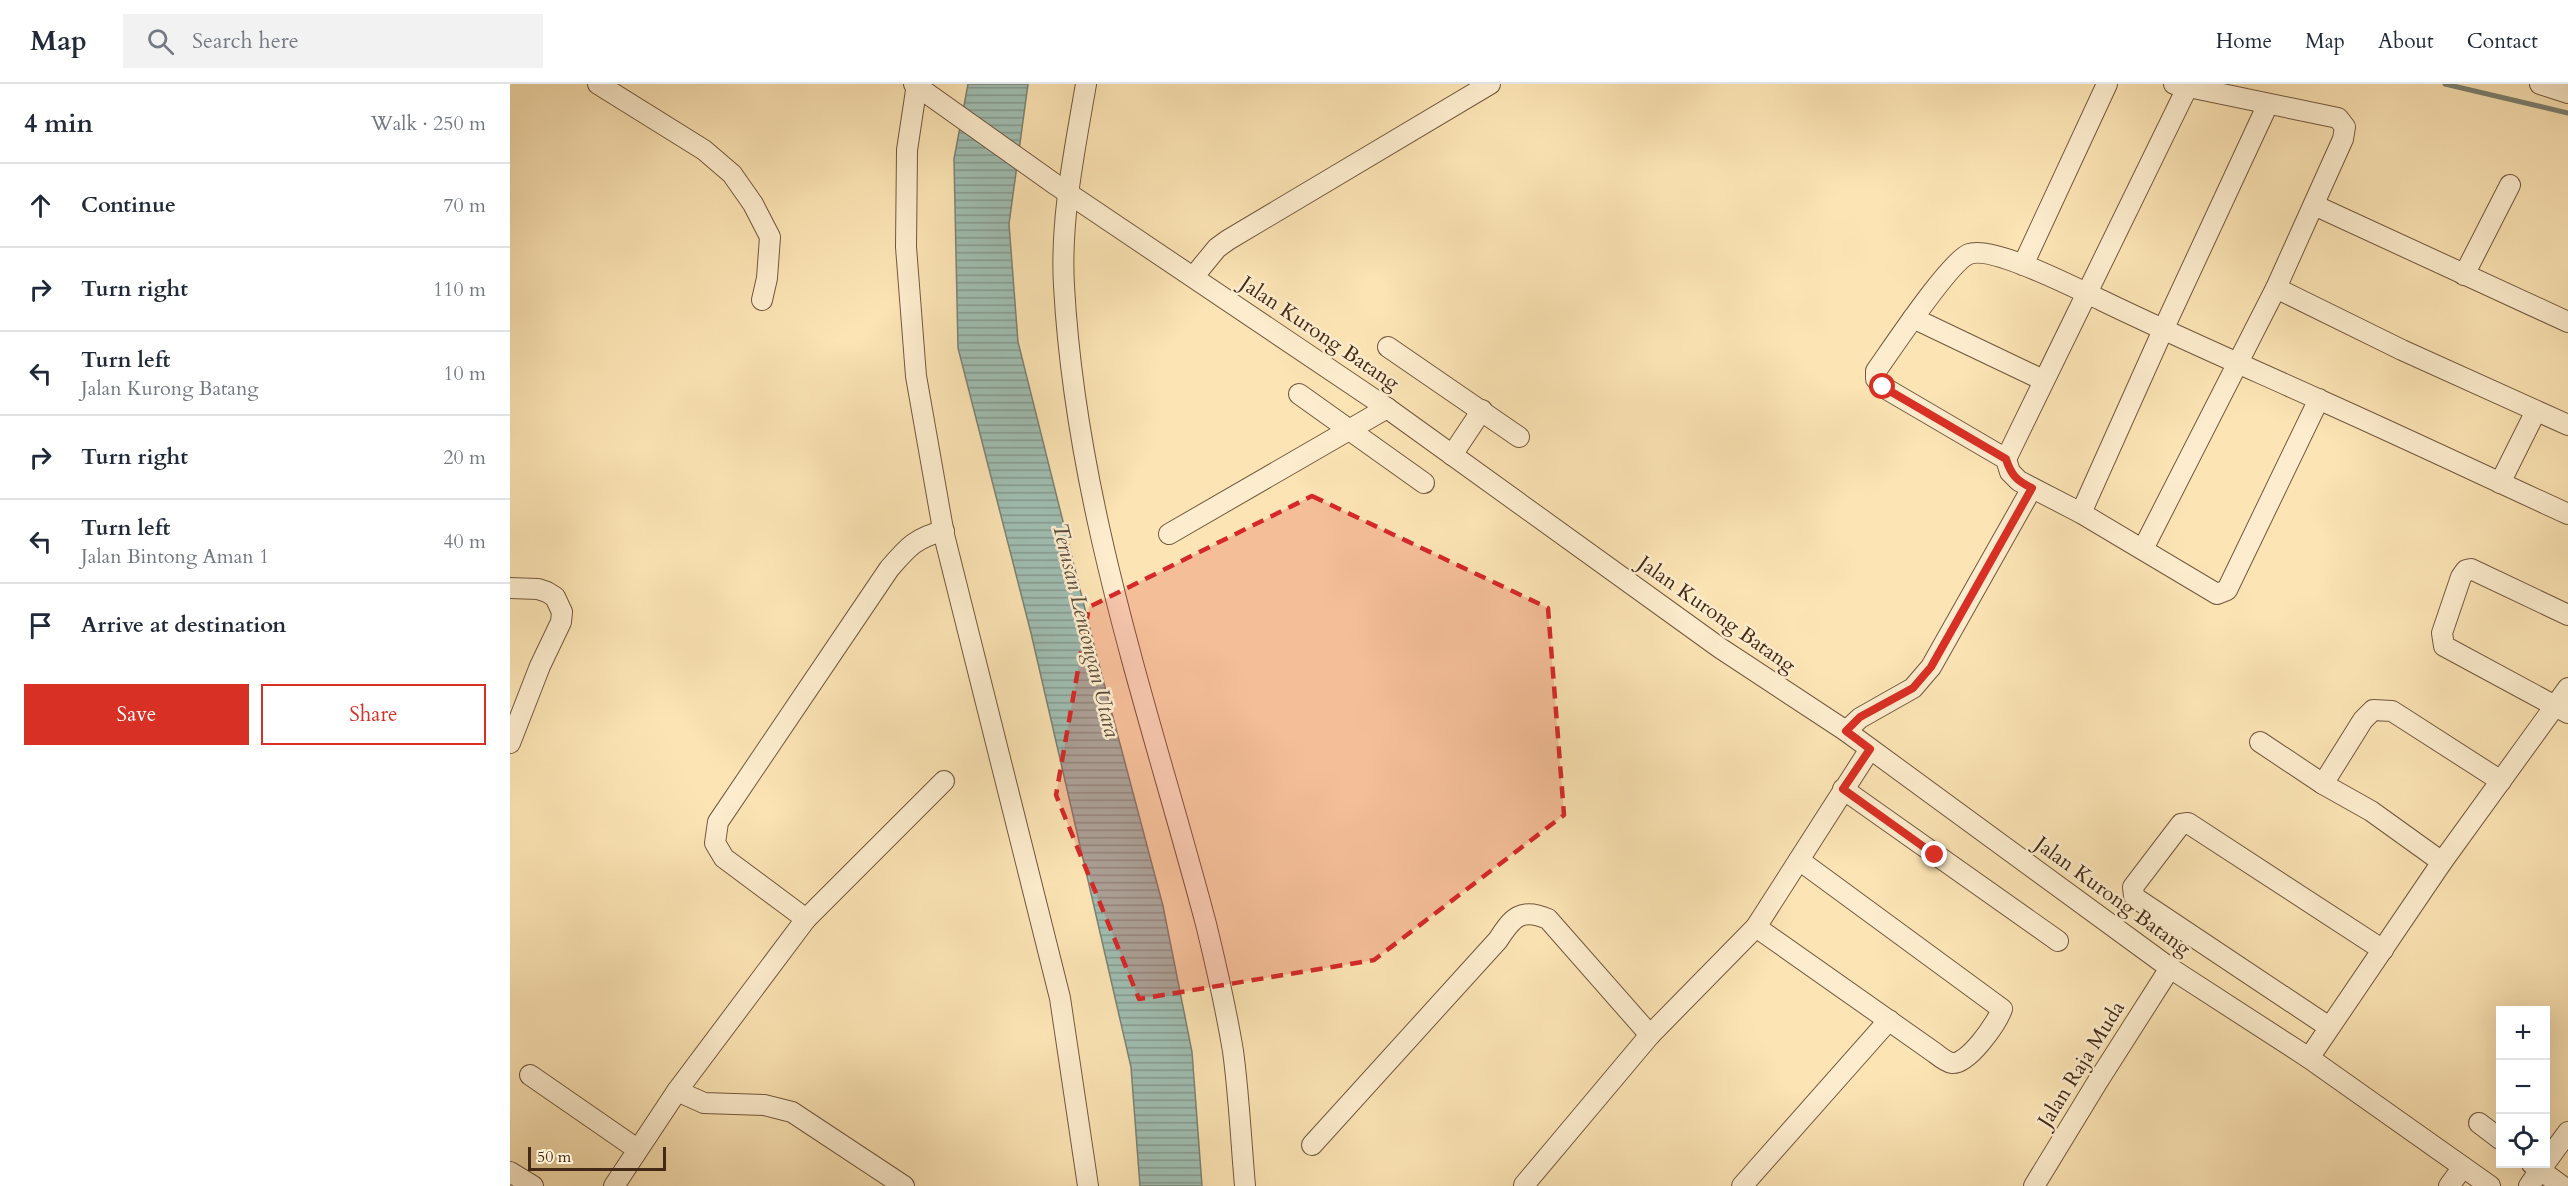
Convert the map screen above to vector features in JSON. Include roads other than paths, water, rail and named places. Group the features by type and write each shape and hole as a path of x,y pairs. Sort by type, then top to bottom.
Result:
{"street":[{"path":"598,84 704,150 732,174 753,204 770,237 767,278 762,300"},
{"path":"1086,84 1062,189 1064,283 1071,372 1092,504 1124,638 1206,926 1233,1051 1245,1186"},
{"path":"1194,276 1217,248 1228,240 1490,84"},
{"path":"2023,265 2107,84"},
{"path":"2540,84 2568,93"},
{"path":"916,85 907,150 906,247 916,376 944,531 973,658 1000,756 1060,998 1088,1186"},
{"name":"Jalan Kurong Batang","path":"916,85 1062,189 1387,408 1720,648 1846,731 2170,968 2309,1058 2490,1186"},
{"path":"2143,549 2276,288 2343,139 2344,127 2338,118 2180,86 2087,294 2006,459 2010,472 2019,482 2081,513 2217,594 2227,590 2319,399"},
{"path":"2081,513 2268,104"},
{"path":"2464,275 2510,185"},
{"path":"2314,205 2568,322"},
{"path":"2006,459 1883,387 1876,379 1876,371 1913,318 1952,269 1969,254 1983,254 2023,265 2568,514"},
{"path":"2276,288 2402,350 2568,425"},
{"path":"1913,318 2043,380"},
{"path":"1388,347 1519,436"},
{"path":"1299,394 1424,483"},
{"path":"1169,534 1387,408"},
{"path":"1452,455 1482,410"},
{"path":"2500,483 2536,411"},
{"path":"1846,731 1860,717 1913,688 1931,667 2032,488"},
{"path":"806,919 724,858 715,843 718,822 889,568 909,545 928,535 944,531"},
{"path":"2562,709 2444,646 2442,633 2461,578 2466,570 2471,569 2568,615"},
{"path":"510,588 538,589 547,592 555,597 562,612 561,622 540,666 510,743"},
{"path":"2309,1058 2442,862 2501,781 2562,709 2568,688"},
{"path":"2323,784 2363,720 2373,711 2392,711 2501,781"},
{"path":"2260,742 2323,784 2371,811 2442,862"},
{"path":"1524,1185 1650,1035 1756,927 1870,749"},
{"path":"614,1186 677,1091 806,919 944,781"},
{"path":"1843,789 2058,941"},
{"path":"2329,1027 2134,896 2133,887 2184,822 2193,825 2383,950"},
{"path":"1756,927 1953,1063 1960,1062 1971,1053 1997,1022 2002,1009 1799,860"},
{"path":"1312,1145 1514,919 1522,915 1536,914 1548,919 1650,1035"},
{"name":"Jalan Raja Muda","path":"2034,1186 2170,968"},
{"path":"1742,1186 1889,1020"},
{"path":"530,1075 637,1149"},
{"path":"677,1091 704,1103 764,1105 792,1112 904,1186"},
{"path":"2479,1123 2496,1136"},
{"path":"2562,1186 2538,1169 2568,1132"},
{"path":"2449,1186 2463,1167"},
{"path":"510,1172 533,1186"}],"water":[{"name":"Terusan Lencongan Utara","path":"968,84 1028,84 1009,224 1018,342 1097,657 1163,906 1192,1052 1202,1186 1140,1186 1131,1067 1031,633 958,348 954,159"}],"waterway":[{"path":"2445,84 2568,113"}]}
